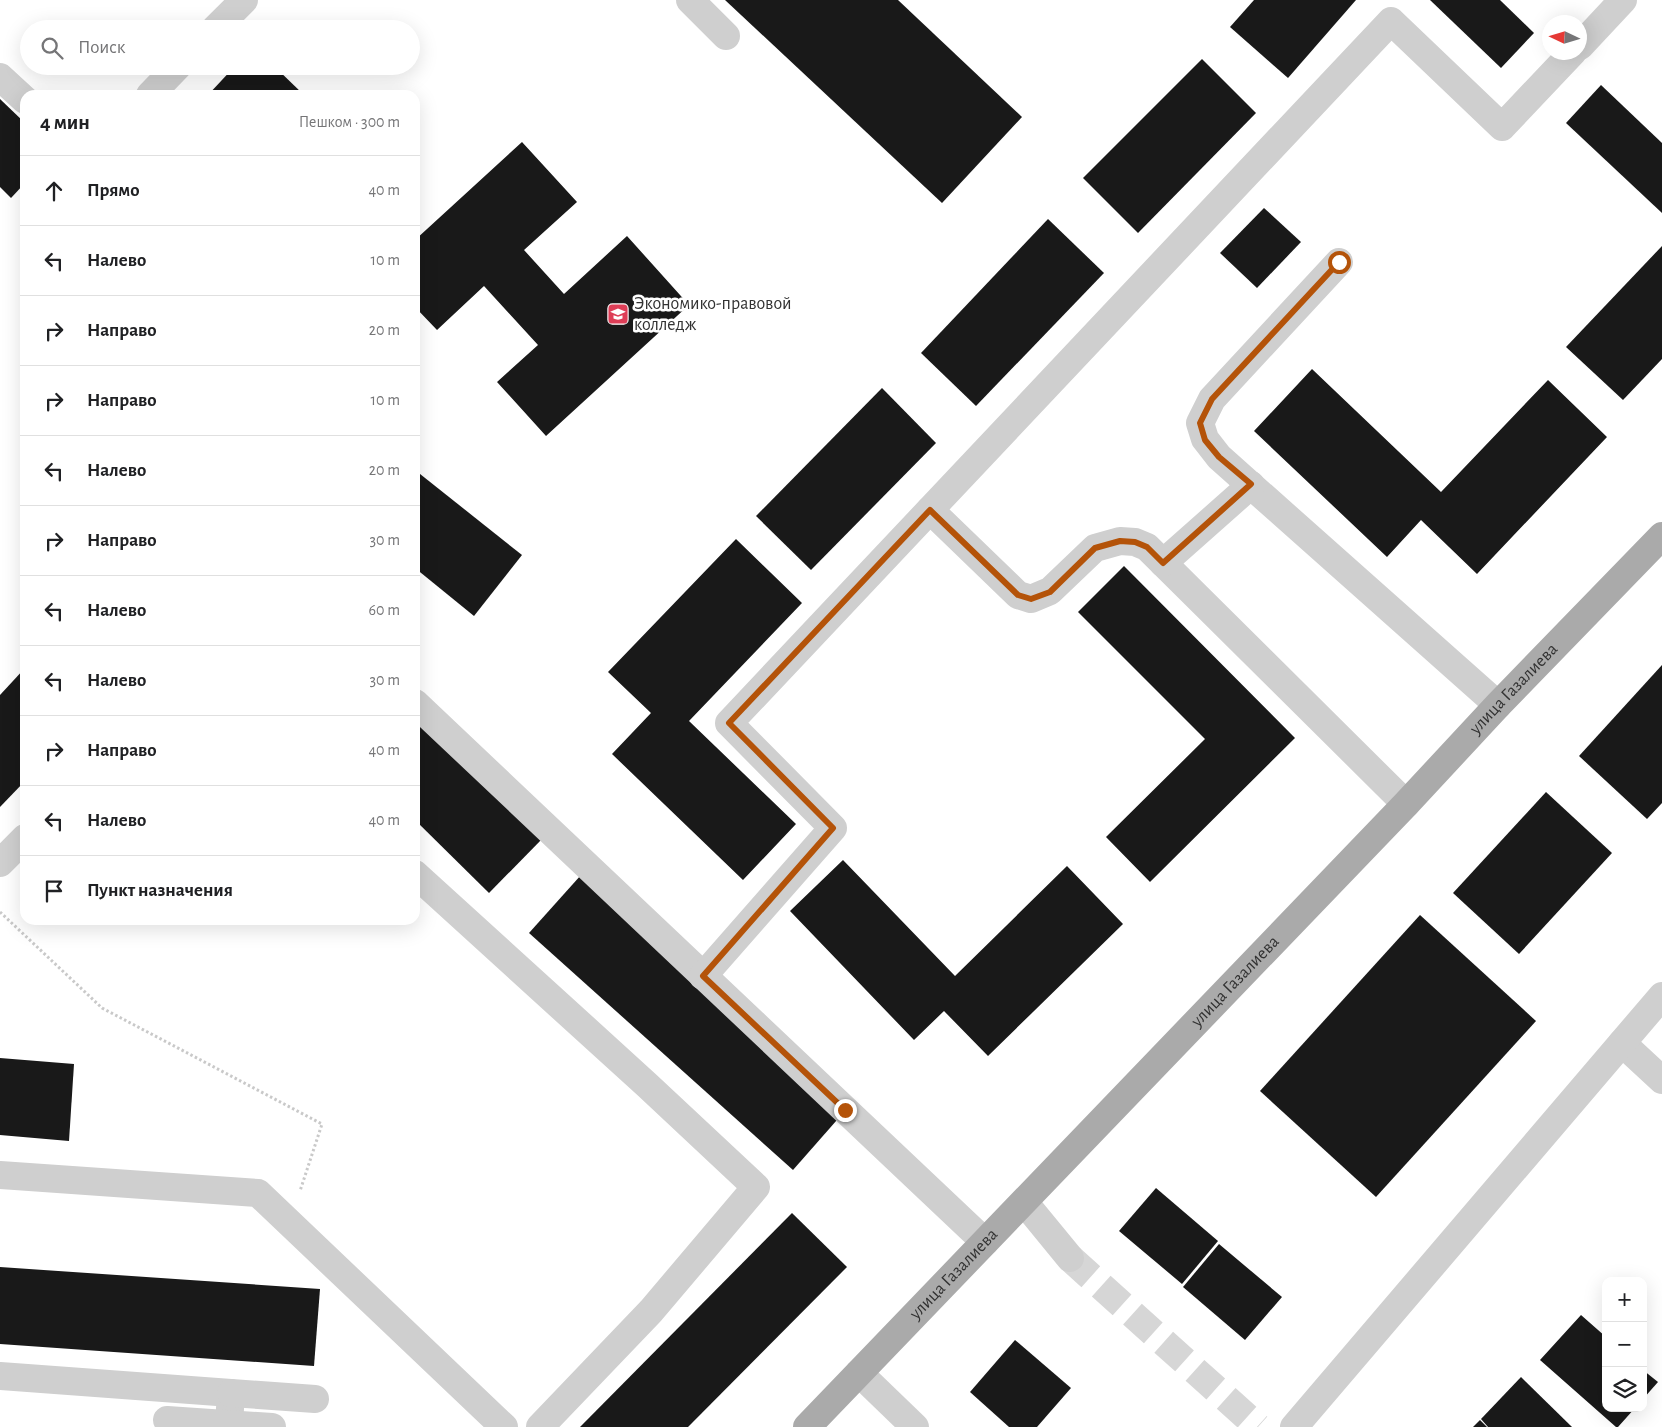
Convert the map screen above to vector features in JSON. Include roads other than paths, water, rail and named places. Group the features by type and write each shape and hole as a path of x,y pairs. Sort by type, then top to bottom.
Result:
{"main road":[{"name":"улица Газалиева","path":"808,1427 1662,536"}],"street":[{"path":"225,20 244,0"},
{"path":"690,0 726,36"},
{"path":"1587,39 1623,0"},
{"path":"703,976 833,828 729,723 1391,21 1502,127 1565,60"},
{"path":"155,90 169,75"},
{"path":"0,77 20,95"},
{"path":"1339,262 1212,399 1200,423 1205,440 1219,457 1498,705"},
{"path":"1163,563 1251,484"},
{"path":"930,510 1018,595 1031,599 1050,592 1095,548 1120,541 1135,542 1147,547 1406,804"},
{"path":"420,708 986,1242"},
{"path":"0,863 20,843"},
{"path":"420,879 756,1187 651,1311 540,1427"},
{"path":"1294,1427 1662,996"},
{"path":"1622,1043 1662,1080"},
{"path":"0,1174 258,1193 504,1427"},
{"path":"1024,1202 1070,1258"},
{"path":"859,1373 916,1427"},
{"path":"0,1376 316,1399"},
{"path":"229,1424 231,1393"},
{"path":"167,1420 272,1427"}],"tunnel":[{"path":"1070,1258 1258,1427"}],"place":[{"name":"Экономико-правовой колледж","path":"618,314"}]}
